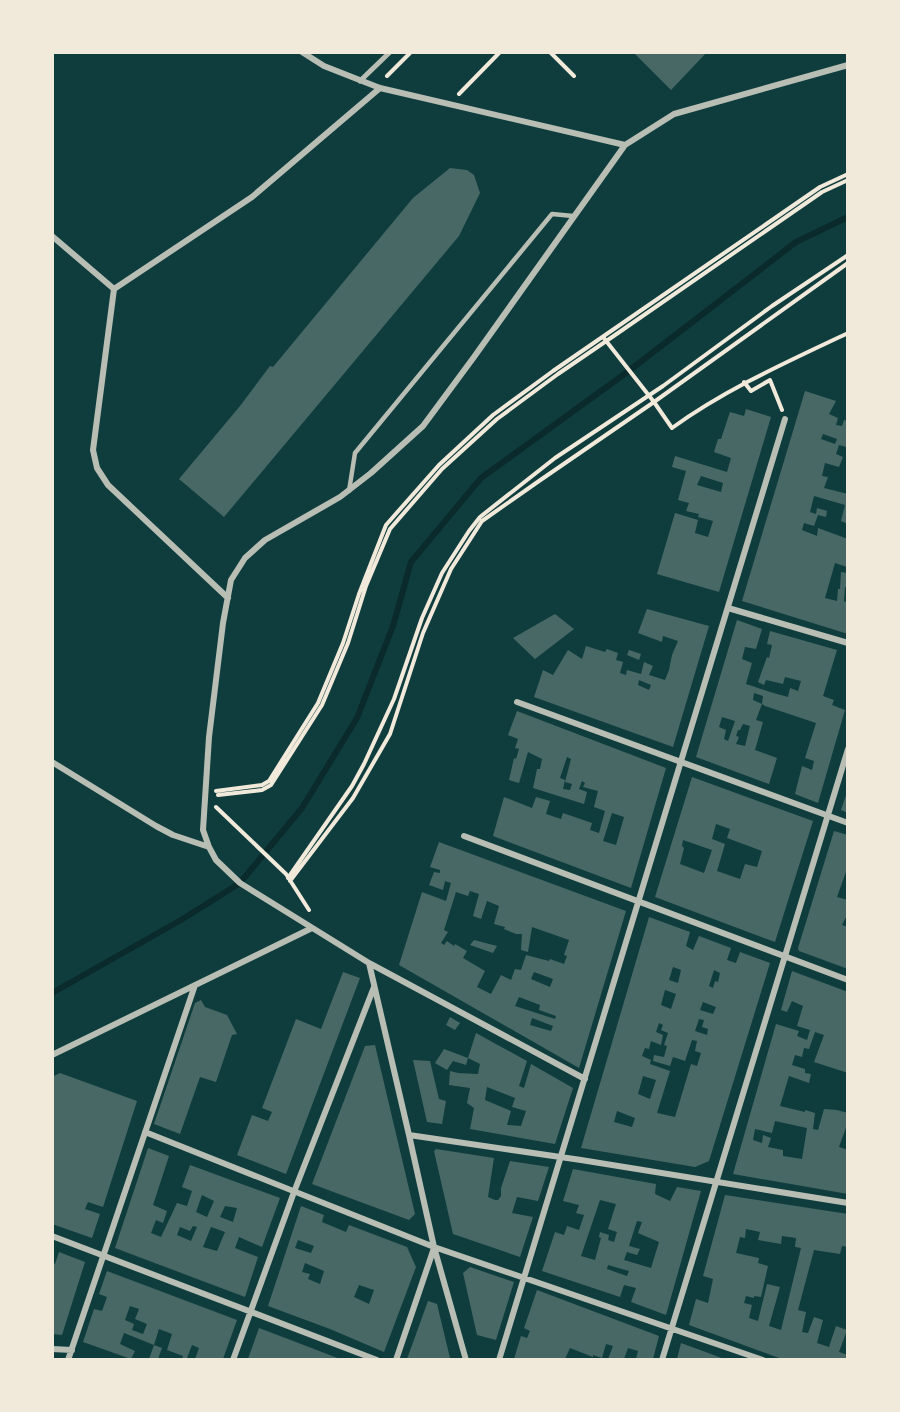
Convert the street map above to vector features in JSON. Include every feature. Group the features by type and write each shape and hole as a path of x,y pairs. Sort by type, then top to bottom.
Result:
{"street":[{"path":"302,52 324,66 380,88 625,145"},
{"path":"360,81 390,52"},
{"path":"585,1079 369,963 240,883 216,860 203,830 209,737 223,623 231,580 245,558 265,540 349,491 423,426 625,145 674,114 848,65"},
{"path":"228,598 108,485 97,468 93,450 114,289 252,197 380,88"},
{"path":"52,236 114,289"},
{"path":"499,1359 785,419"},
{"path":"728,608 848,643"},
{"path":"517,702 848,823"},
{"path":"662,1359 848,749"},
{"path":"52,762 156,826 173,835 209,847"},
{"path":"464,836 848,980"},
{"path":"52,1055 312,928"},
{"path":"369,963 434,1247 466,1359"},
{"path":"68,1359 195,985"},
{"path":"233,1359 294,1192 374,986"},
{"path":"145,1132 434,1247 763,1359"},
{"path":"409,1135 848,1203"},
{"path":"52,1236 377,1359"},
{"path":"396,1359 434,1247"},
{"path":"52,1349 72,1350"}],"lane":[{"path":"349,491 355,453 552,214 573,216"}],"path":[{"path":"387,76 411,52"},
{"path":"459,94 500,52"},
{"path":"549,52 574,76"},
{"path":"206,794 262,785 269,780 318,703 343,643 386,525 439,465 493,415 820,187 848,174"},
{"path":"206,794 262,790 271,785 322,705 348,643 366,586 390,529 442,469 497,419 558,374 822,192 848,180"},
{"path":"288,877 352,786 364,764 394,699 422,618 438,582 480,517 555,458 663,386 772,306 848,255"},
{"path":"288,877 353,798 390,734 423,633 451,569 482,522 848,263"},
{"path":"604,337 672,428 744,382 848,333"},
{"path":"744,382 751,391 770,380 785,419"},
{"path":"206,794 288,877 310,911 312,928"}],"building":[{"path":"633,52 707,52 671,90"},
{"path":"450,168 467,170 474,175 480,193 459,236 224,517 179,479 270,366 273,367 413,198"},
{"path":"805,391 836,401 829,414 838,418 836,425 842,426 844,420 848,421 848,442 846,447 839,445 836,454 843,457 839,467 825,463 822,476 828,477 824,488 848,494 848,524 841,521 845,505 814,496 810,512 816,514 817,508 827,511 826,517 818,515 814,526 804,523 802,530 817,536 818,528 848,539 847,567 835,563 825,598 837,601 841,572 848,573 848,588 845,587 844,601 848,603 848,634 742,601","holes":["823,434 837,439 835,444 821,439"]},
{"path":"746,409 771,417 719,592 657,574 675,513 698,520 695,533 708,537 713,521 686,511 689,503 678,500 686,471 672,467 675,456 727,472 731,458 714,452 730,412 744,416","holes":["701,476 723,483 721,492 697,485"]},
{"path":"647,609 709,626 673,747 534,697 543,670 553,675 568,650 582,659 586,646 605,652 607,649 618,653 616,660 623,662 620,673 626,675 627,670 641,674 644,662 653,666 649,675 665,680 678,641 663,636 662,642 638,633","holes":["639,680 651,685 649,690 638,685"]},
{"path":"555,614 574,629 535,659 513,638"},
{"path":"737,620 762,629 756,649 745,647 742,659 752,663 746,684 770,692 788,697 790,688 798,691 801,681 785,677 783,684 766,680 764,685 758,682 767,657 769,658 772,645 767,644 770,631 837,650 823,696 834,700 832,705 845,710 818,803 795,794 802,766 812,770 814,761 805,758 816,723 762,704 756,720 763,722 755,750 777,758 769,784 696,757","holes":["754,693 763,696 762,704 753,700","722,717 735,721 728,741 724,739 726,730 719,727","743,724 750,726 745,746 736,744 739,737 736,736 738,730"]},
{"path":"629,650 641,654 639,660 627,655"},
{"path":"517,711 666,768 631,888 493,836 504,797 532,808 536,797 550,801 546,814 561,819 563,813 592,823 590,830 599,833 605,811 594,807 598,791 583,787 585,783 582,781 579,789 587,792 584,804 533,788 537,769 540,769 542,759 528,752 519,783 509,780 514,758 516,759 519,749 515,748 518,739 508,735","holes":["567,757 571,759 565,782 572,784 570,790 563,789 565,780 560,778","612,813 624,817 616,845 603,841"]},
{"path":"692,777 813,821 775,942 655,897","holes":["716,824 730,829 727,838 762,851 757,867 745,864 740,879 717,871 725,844 712,839","683,840 712,850 704,873 680,864 684,848"]},
{"path":"848,792 848,813 841,810"},
{"path":"834,831 848,835 848,866 837,897 848,900 848,913 842,925 848,927 848,969 799,951 798,948"},
{"path":"439,842 626,911 579,1068 399,965 422,892 446,901 451,883 445,881 443,890 429,885 434,872 440,873 440,870 430,867","holes":["470,891 479,894 473,916 481,919 487,901 499,906 494,924 505,927 504,929 516,934 522,934 521,950 528,952 532,927 569,940 564,955 567,956 564,964 526,955 521,970 515,969 511,980 501,975 491,994 477,987 485,971 463,958 467,951 447,941 444,945 441,943 448,932 444,930 456,892 468,896","534,972 553,979 550,987 531,979","519,997 540,1005 539,1010 556,1016 555,1019 515,1006","532,1018 553,1026 551,1031 530,1025"]},
{"path":"649,917 690,932 686,946 693,950 699,936 731,948 727,960 736,963 740,952 770,963 709,1161 695,1167 581,1148","holes":["673,967 681,970 678,983 669,980","714,970 720,973 718,982 715,981 713,988 709,986","665,990 676,994 671,1009 661,1005","703,1002 716,1007 713,1014 700,1010","699,1019 704,1020 702,1027 708,1029 707,1035 695,1031","659,1023 663,1025 661,1030 668,1033 664,1045 667,1046 664,1057 654,1055 653,1061 670,1066 673,1057 685,1061 692,1040 697,1041 695,1051 701,1053 697,1066 691,1064 675,1117 657,1113 670,1071 650,1064 651,1060 642,1056 645,1048 649,1049 651,1041 661,1045 663,1035 656,1032","643,1076 656,1080 650,1099 638,1094","617,1111 635,1118 632,1127 614,1122"]},
{"path":"474,940 497,946 493,953 470,945"},
{"path":"792,971 848,992 848,1073 814,1062 824,1035 815,1032 809,1049 804,1048 802,1057 795,1055 792,1065 805,1069 805,1073 811,1074 809,1083 789,1076 780,1106 815,1113 813,1129 818,1130 824,1109 848,1113 848,1122 839,1147 848,1150 848,1194 733,1174 776,1024 799,1031 797,1036 807,1040 810,1030 797,1026 803,1006 792,1001 787,1012 781,1010","holes":["775,1121 807,1128 802,1159 783,1156 783,1150 768,1147 771,1138 763,1135 762,1143 753,1140 755,1129 772,1133"]},
{"path":"343,972 360,978 286,1174 237,1155 252,1115 268,1121 272,1112 262,1108 296,1019 321,1029"},
{"path":"201,1000 205,1007 227,1015 237,1034 232,1035 216,1082 200,1077 180,1134 154,1124 195,1003"},
{"path":"450,1017 460,1023 455,1030 446,1025"},
{"path":"476,1033 527,1061 519,1086 524,1088 531,1064 573,1088 555,1144 470,1129 474,1108 467,1103 470,1088 449,1085 450,1071 478,1074 480,1064 468,1058","holes":["487,1087 515,1098 512,1107 526,1111 521,1126 507,1125 511,1111 485,1100"]},
{"path":"375,1045 415,1214 409,1220 312,1184 365,1046"},
{"path":"444,1049 468,1058 466,1065 453,1061 447,1070 435,1063"},
{"path":"413,1060 430,1061 439,1099 446,1101 442,1124 427,1122"},
{"path":"60,1073 137,1101 103,1207 88,1202 85,1209 100,1214 92,1238 52,1224 52,1077"},
{"path":"148,1148 169,1156 153,1205 167,1211 163,1223 156,1220 151,1233 161,1237 177,1203 187,1206 192,1191 182,1187 190,1165 280,1198 262,1247 239,1237 235,1248 258,1257 245,1297 115,1248","holes":["202,1195 214,1201 207,1217 196,1212","225,1206 237,1208 233,1222 220,1217","193,1226 197,1227 191,1241 177,1235 180,1227 190,1231","211,1227 225,1232 217,1251 203,1247"]},
{"path":"436,1149 494,1158 488,1197 495,1200 501,1196 501,1188 510,1161 549,1167 538,1201 517,1197 512,1213 533,1217 520,1257 453,1234 434,1151"},
{"path":"573,1169 656,1184 655,1194 670,1201 677,1187 701,1191 666,1315 631,1302 636,1288 624,1285 620,1297 542,1271 555,1232 564,1235 567,1226 579,1230 584,1215 576,1213 579,1205 563,1201","holes":["600,1200 616,1204 608,1229 617,1232 614,1242 608,1240 609,1235 600,1232 599,1237 601,1238 595,1260 581,1256","637,1221 642,1222 638,1233 659,1242 651,1268 624,1260 627,1252 637,1255 640,1249 629,1246","608,1265 629,1271 627,1276 607,1269"]},
{"path":"725,1195 848,1214 848,1247 842,1246 840,1254 814,1250 798,1310 806,1312 802,1332 808,1333 814,1317 823,1320 817,1343 829,1347 836,1326 847,1330 839,1352 848,1355 848,1359 782,1359 689,1325 696,1299 708,1303 713,1279 703,1276","holes":["746,1229 760,1232 758,1240 781,1244 782,1236 796,1238 795,1247 801,1248 781,1330 769,1326 780,1287 767,1284 758,1321 749,1318 752,1305 744,1303 746,1296 761,1297 768,1266 758,1263 759,1258 736,1253 740,1237 745,1238"]},
{"path":"301,1206 324,1215 322,1222 346,1232 349,1225 407,1247 416,1267 384,1352 268,1306","holes":["298,1240 314,1246 311,1253 295,1248","305,1263 324,1271 320,1284 308,1279 310,1274 302,1272","359,1285 374,1290 369,1304 354,1297"]},
{"path":"59,1252 85,1262 62,1335 52,1334 52,1263 55,1264"},
{"path":"470,1267 514,1282 496,1340 477,1335 463,1273"},
{"path":"107,1271 237,1320 223,1359 195,1359 199,1348 192,1345 187,1358 192,1359 182,1359 183,1356 167,1350 172,1334 159,1329 154,1345 124,1333 120,1344 135,1351 131,1359 83,1342 94,1309 102,1311 107,1297 99,1294","holes":["130,1306 139,1309 135,1319 147,1324 143,1334 132,1330 134,1324 125,1320"]},
{"path":"537,1290 659,1336 653,1359 636,1359 638,1351 628,1348 624,1359 608,1359 613,1346 606,1344 602,1358 570,1348 565,1359 514,1359 521,1336 527,1338 530,1331 524,1328"},
{"path":"428,1301 437,1304 450,1358 407,1359"},
{"path":"259,1328 288,1339 340,1359 248,1359"},
{"path":"681,1343 711,1354 724,1359 677,1359"},
{"path":"154,1345 162,1348 158,1359 149,1359"}],"waterway":[{"path":"52,993 181,920 240,883 302,808 357,718 393,626 411,562 481,478 630,370 796,242 848,217"}]}
